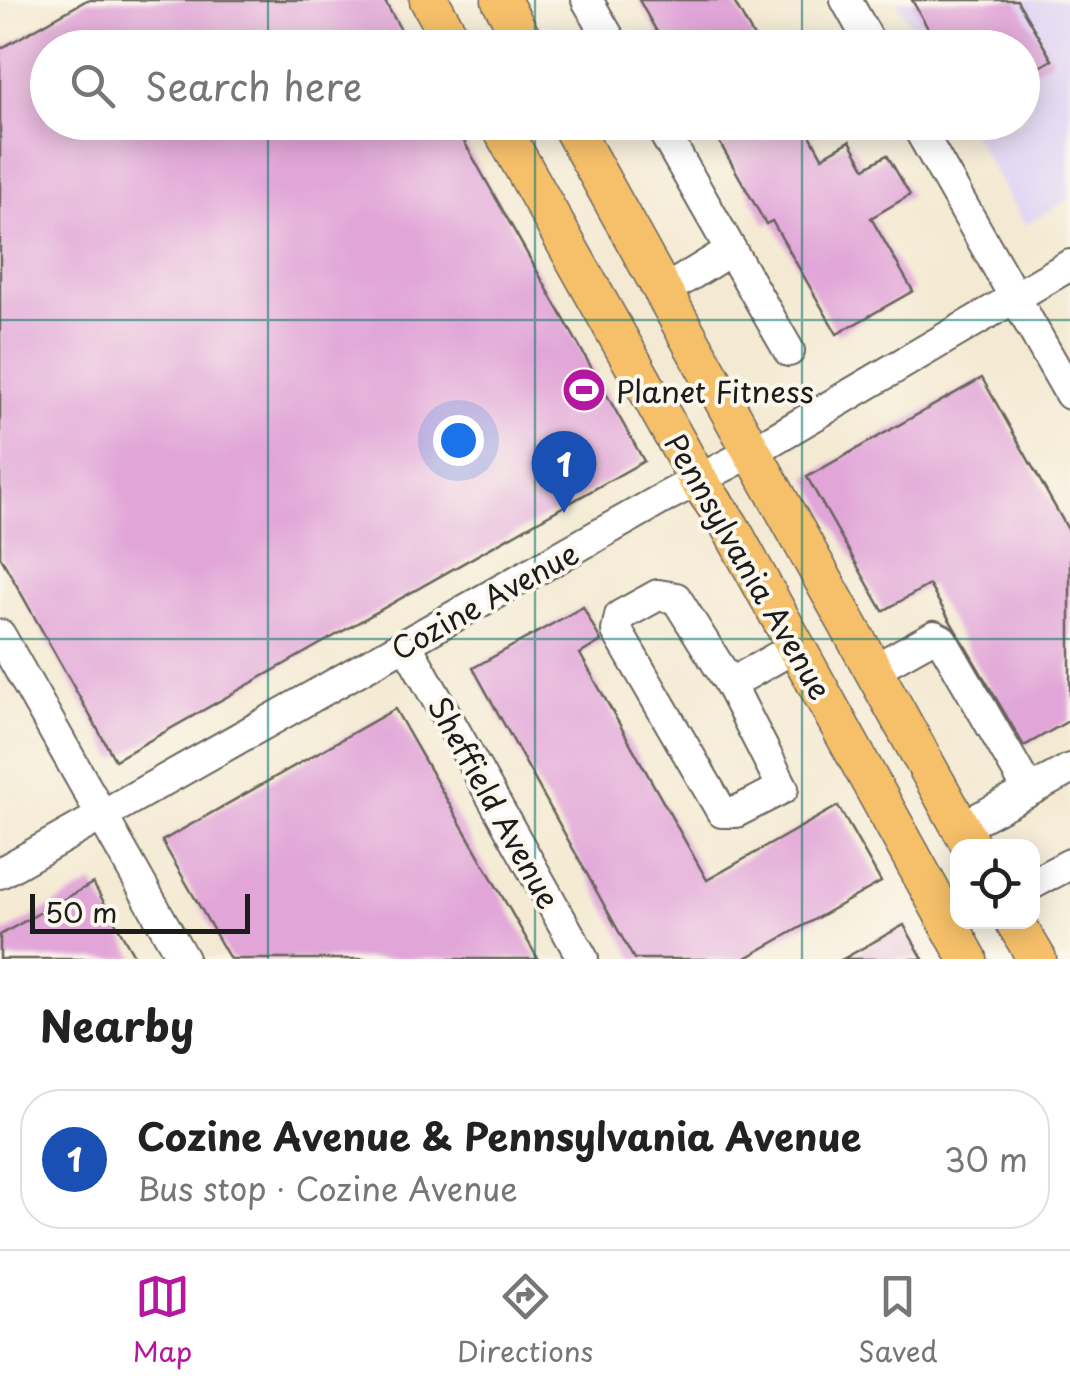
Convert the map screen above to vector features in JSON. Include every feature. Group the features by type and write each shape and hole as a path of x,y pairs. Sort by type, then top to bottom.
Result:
{"main road":[{"path":"429,0 446,30"},
{"path":"501,0 518,30"},
{"name":"Pennsylvania Avenue","path":"508,140 698,480 730,525 968,959"},
{"name":"Pennsylvania Avenue","path":"579,140 965,838"},
{"path":"1019,929 1036,959"}],"street":[{"path":"587,0 604,30"},
{"path":"846,0 863,30"},
{"path":"668,140 789,350"},
{"path":"925,140 1070,394"},
{"path":"663,292 731,250"},
{"name":"Cozine Avenue","path":"0,873 752,452 1070,265"},
{"path":"658,595 676,598 730,684 783,788 736,812 722,812 617,631 620,616 658,595"},
{"path":"0,636 183,959"},
{"path":"873,670 934,636 942,640 1030,791"},
{"name":"Sheffield Avenue","path":"406,644 584,959"},
{"path":"730,684 797,646"},
{"path":"965,838 1030,791 1070,770"},
{"path":"1040,880 1070,864"}],"shaded area":[{"path":"896,0 1070,0 1070,199 1025,225 976,140 1040,140 1040,30 914,30"}],"building":[{"path":"87,0 384,0 401,30 34,30"},
{"path":"639,0 733,0 750,30 656,30"},
{"path":"912,0 1017,0 1034,30 929,30"},
{"path":"30,32 30,140 463,140 644,461 115,760 0,556 0,49"},
{"path":"1040,39 1052,60 1040,67"},
{"path":"718,140 813,140 822,157 850,141 865,168 887,155 910,195 871,218 913,291 837,334 772,221 766,224"},
{"path":"982,378 1070,533 1070,720 1024,746 929,585 883,611 807,477"},
{"path":"583,607 601,641 580,654 707,880 838,806 881,882 744,959 634,959 473,668"},
{"path":"395,709 538,959 230,959 162,841"},
{"path":"93,883 136,959 0,959 0,935"},
{"path":"904,925 923,959 843,959"}],"place":[{"name":"Planet Fitness","path":"584,390"},
{"name":"Cozine Avenue & Pennsylvania Avenue","path":"564,513"}]}
